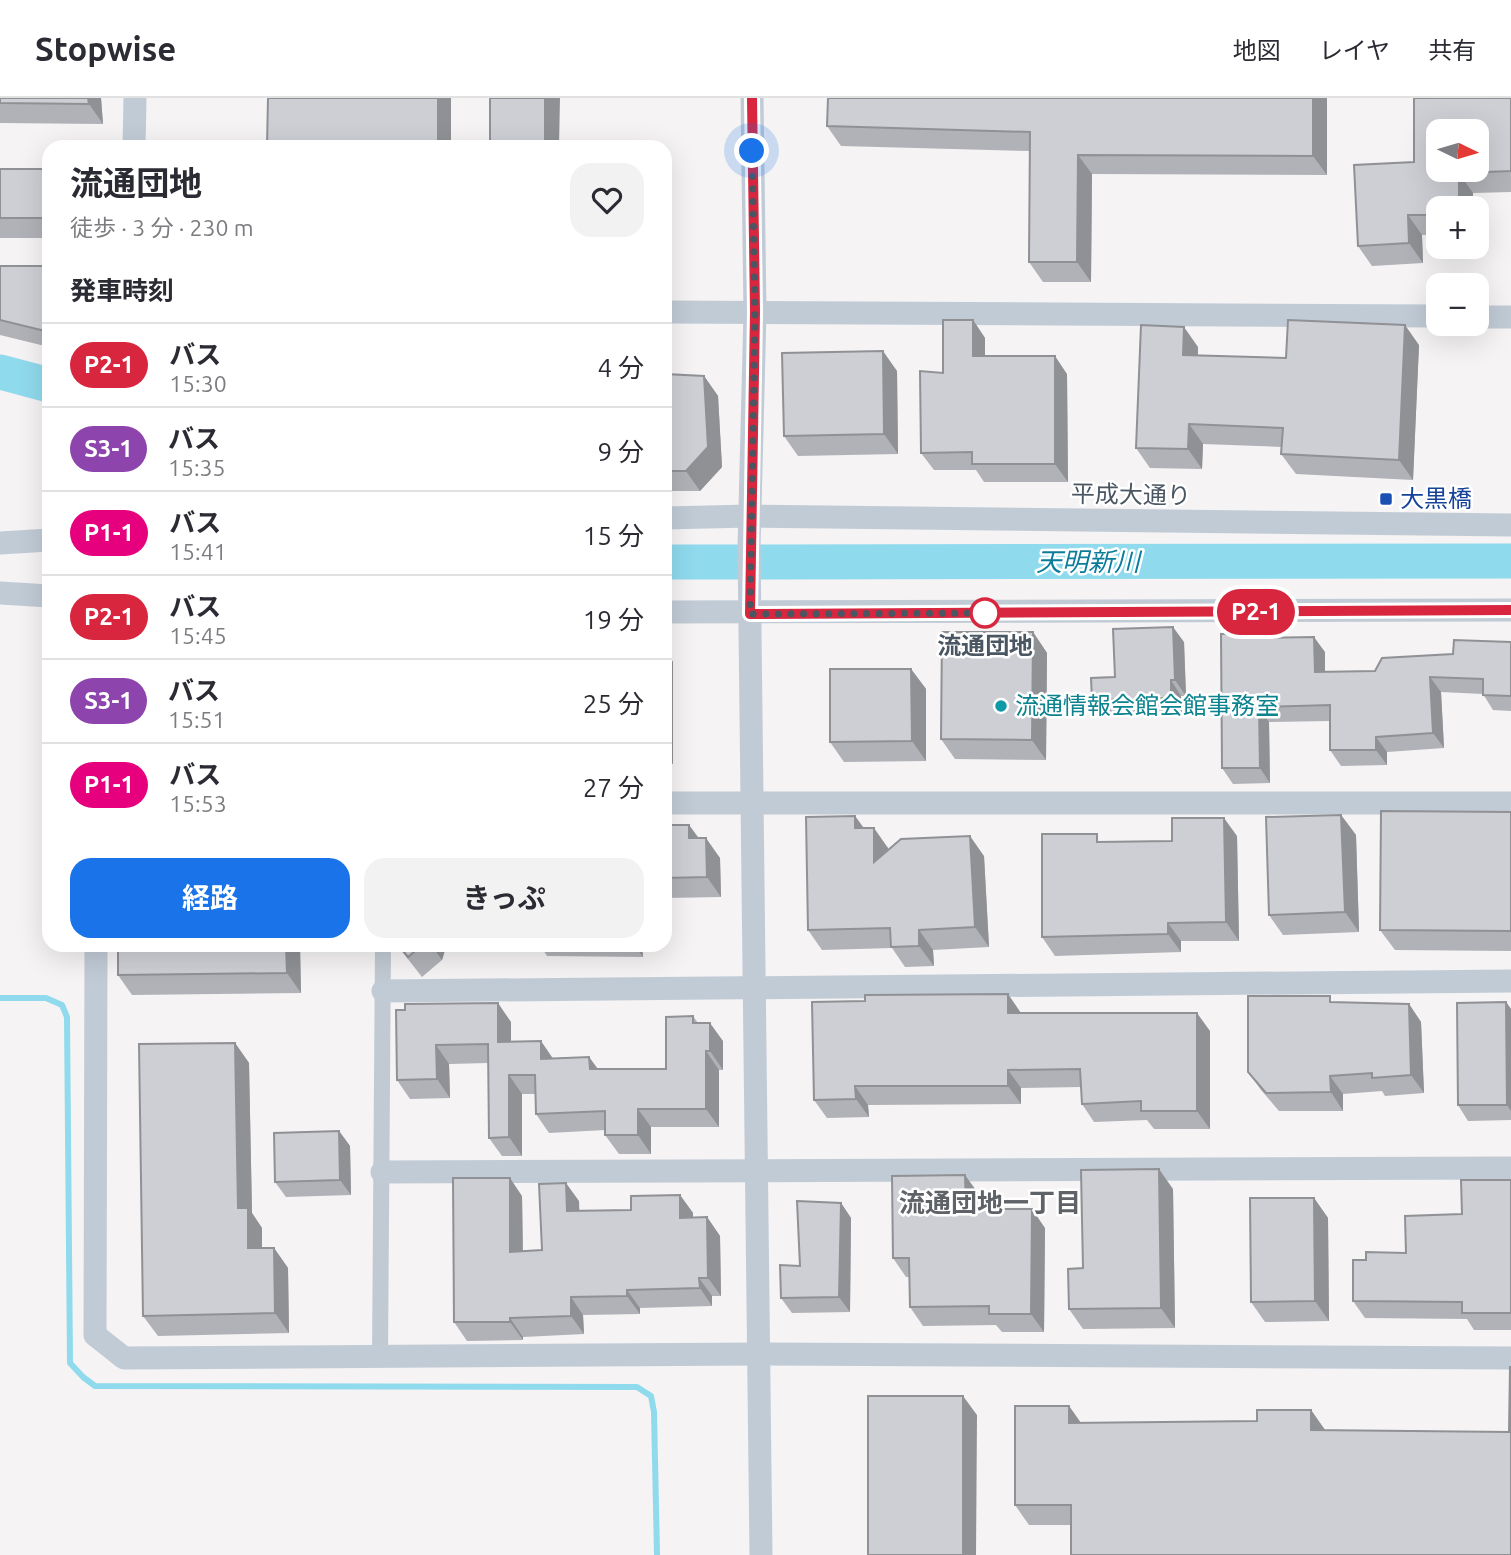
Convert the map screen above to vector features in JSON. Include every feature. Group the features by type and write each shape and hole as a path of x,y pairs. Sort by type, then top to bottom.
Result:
{"street":[{"path":"134,140 135,98"},
{"path":"752,98 755,312 749,547 756,1173 761,1354 761,1555"},
{"path":"672,312 1426,316"},
{"path":"1489,317 1511,317"},
{"name":"平成大通り","path":"672,518 750,516 1511,525"},
{"path":"0,543 42,541"},
{"path":"0,593 42,596"},
{"path":"672,612 750,606 1511,610"},
{"path":"672,803 1511,803"},
{"path":"96,952 95,1335 124,1358 761,1354 1511,1359"},
{"path":"380,1357 383,952"},
{"path":"383,991 1511,981"},
{"path":"382,1172 756,1173 1511,1168"}],"building":[{"path":"0,98 88,98 89,104 0,103"},
{"path":"268,98 438,98 438,140 267,140"},
{"path":"490,98 545,98 545,140 490,140"},
{"path":"828,98 1313,98 1313,156 1078,155 1077,262 1029,262 1030,132 827,126"},
{"path":"1414,98 1511,98 1511,171 1489,172 1489,119 1426,119 1426,182 1459,182 1459,196 1426,196 1426,215 1408,215 1409,243 1358,246 1354,165 1414,162"},
{"path":"0,169 42,169 42,218 0,218"},
{"path":"0,266 42,266 42,330 0,320"},
{"path":"943,320 973,320 973,356 1055,356 1055,464 972,464 972,452 921,453 920,371 943,373"},
{"path":"1288,320 1405,325 1399,460 1281,454 1283,428 1189,424 1188,449 1136,448 1141,325 1184,327 1183,355 1286,358"},
{"path":"883,351 884,434 784,436 782,353"},
{"path":"672,374 704,376 708,447 686,471 672,471"},
{"path":"1173,627 1175,680 1171,680 1171,698 1092,700 1091,678 1115,677 1113,629"},
{"name":"流通情報会館会館事務室","path":"942,632 1033,632 1032,740 941,739"},
{"path":"1258,633 1258,638 1314,637 1315,672 1375,671 1382,658 1453,654 1454,640 1511,642 1511,696 1483,695 1483,679 1430,677 1433,733 1376,737 1376,750 1330,750 1330,705 1259,707 1260,768 1222,768 1221,634"},
{"path":"830,669 911,669 912,741 830,742"},
{"path":"1381,811 1511,812 1511,931 1380,930"},
{"path":"1341,815 1345,912 1269,915 1266,817"},
{"path":"855,816 855,828 874,828 874,862 901,839 970,836 975,927 919,930 919,946 891,947 890,928 808,930 806,817"},
{"path":"1172,818 1224,818 1226,922 1168,923 1168,934 1042,937 1042,834 1097,834 1097,842 1172,841"},
{"path":"672,825 689,825 689,838 706,838 707,877 672,878"},
{"path":"118,952 286,952 287,973 118,975"},
{"path":"1008,994 1008,1013 1197,1013 1197,1111 1141,1111 1141,1101 1082,1104 1080,1069 1008,1070 1008,1086 855,1086 856,1099 814,1100 812,1002 865,1001 865,995"},
{"path":"1248,996 1330,996 1330,1002 1409,1004 1411,1075 1372,1078 1372,1073 1330,1076 1331,1092 1266,1093 1248,1072"},
{"path":"1506,1002 1507,1105 1458,1105 1457,1003"},
{"path":"498,1003 498,1042 541,1041 541,1059 589,1057 590,1069 666,1069 666,1017 693,1016 693,1023 710,1023 710,1051 706,1051 706,1109 638,1109 638,1135 605,1135 605,1111 536,1114 535,1075 509,1075 509,1137 489,1138 488,1044 436,1045 437,1079 397,1080 396,1010 405,1010 405,1004"},
{"path":"235,1043 238,1208 248,1208 248,1248 274,1248 275,1313 143,1316 139,1044"},
{"path":"339,1131 340,1180 275,1182 274,1133"},
{"path":"1159,1169 1161,1308 1069,1309 1068,1269 1083,1268 1081,1170"},
{"path":"965,1175 966,1209 1032,1209 1031,1314 989,1314 989,1306 910,1307 909,1258 893,1258 892,1176"},
{"path":"453,1178 510,1178 510,1252 542,1250 539,1184 566,1183 567,1211 631,1210 631,1196 680,1195 680,1218 707,1217 708,1278 699,1278 700,1288 627,1290 627,1296 571,1297 571,1316 510,1318 510,1322 454,1322"},
{"path":"1461,1180 1511,1180 1511,1313 1462,1313 1462,1302 1353,1301 1353,1260 1366,1260 1366,1252 1406,1253 1405,1216 1462,1214"},
{"path":"1250,1198 1314,1198 1315,1301 1251,1302"},
{"path":"797,1201 841,1203 839,1297 781,1298 780,1265 800,1266"},
{"path":"1510,1367 1511,1555 1071,1555 1071,1505 1015,1505 1015,1406 1069,1406 1069,1423 1257,1421 1257,1410 1311,1410 1311,1430 1509,1432"},
{"path":"868,1396 963,1396 963,1555 868,1555"}],"waterway":[{"name":"天明新川","path":"0,372 42,383"},
{"name":"天明新川","path":"672,562 1511,561"},
{"path":"0,998 46,998 62,1005 67,1017 70,1363 83,1377 95,1386 637,1387 651,1396 654,1412 657,1555"}],"bus line":[{"name":"P2-1","path":"752,98 755,312 749,547 750,614 1511,610"}],"place":[{"name":"大黒橋","path":"1386,499"},
{"name":"流通団地","path":"985,613"},
{"name":"流通情報会館会館事務室","path":"1001,706"}],"district":[{"name":"流通団地一丁目","path":"990,1203"}],"route":[{"path":"752,151 755,312 749,547 750,614 985,613"}]}
